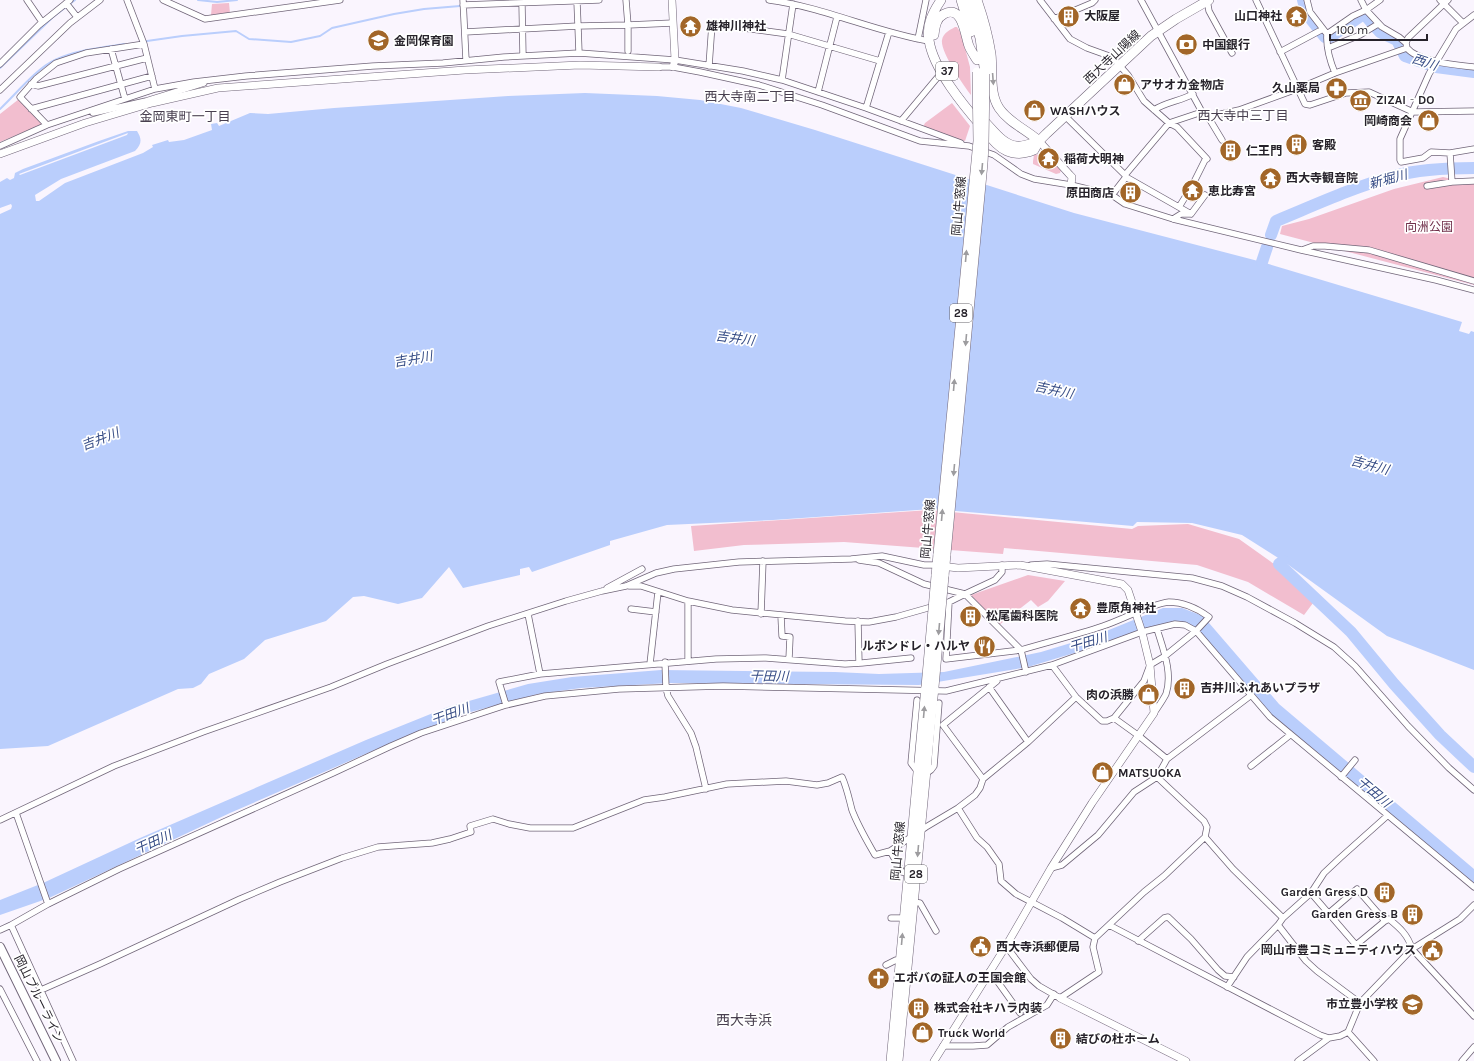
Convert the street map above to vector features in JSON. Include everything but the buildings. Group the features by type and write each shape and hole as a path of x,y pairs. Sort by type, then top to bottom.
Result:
{"main road":[{"name":"西大寺山陽線","path":"941,0 929,24 929,41 942,74 969,112 998,145 1003,149 1021,154 1034,150 1039,141 1065,116 1158,31 1208,0"},
{"name":"岡山牛窓線","path":"961,0 971,29 981,73"},
{"name":"岡山牛窓線","path":"898,1061 920,831 922,773 978,141 981,73 984,59 980,38 968,0"},
{"path":"977,0 983,16 991,54 996,102 1005,115 1039,141"},
{"name":"37","path":"977,60 969,46 964,25 959,17 954,13 946,13 939,17 935,26 934,37 938,51 947,71 976,112 1000,138 1009,144 1018,146 1039,141"},
{"name":"岡山牛窓線","path":"891,1061 908,873 922,773"},
{"name":"岡山ブルーライン","path":"0,947 56,1061"}],"street":[{"path":"27,0 42,22"},
{"path":"0,90 77,17 100,0"},
{"path":"127,0 144,44 155,89"},
{"path":"163,0 205,20 340,0"},
{"path":"466,60 463,3 522,4 599,0"},
{"path":"626,0 628,51"},
{"path":"672,0 674,64"},
{"path":"769,0 793,4 889,32 929,41"},
{"path":"918,39 926,0"},
{"path":"1040,0 1070,39 1112,57 1128,75 1141,97 1169,123 1177,127 1206,159 1179,207"},
{"path":"1054,19 1092,3 1095,0"},
{"path":"1142,0 1202,112 1210,120 1222,140"},
{"path":"1208,0 1209,11 1232,53"},
{"path":"1307,0 1310,12 1327,36 1328,48 1335,73"},
{"path":"1361,0 1376,25 1410,52 1435,64 1474,67"},
{"path":"1327,36 1353,16 1366,10 1380,0"},
{"path":"1258,1 1305,104 1310,105 1346,93 1369,92 1413,112 1474,111"},
{"path":"1405,47 1408,38 1444,1 1463,23"},
{"path":"577,2 579,54"},
{"path":"0,64 42,22 68,4 77,17"},
{"path":"522,4 523,56"},
{"path":"782,80 793,4"},
{"path":"1474,14 1456,29 1435,64 1400,139 1400,160 1401,162 1423,158 1431,152 1450,154 1474,149"},
{"path":"818,92 838,17"},
{"path":"465,32 673,22"},
{"path":"710,66 712,24 788,34 830,45 880,61"},
{"path":"1328,48 1360,35 1376,25"},
{"path":"1280,52 1322,30"},
{"path":"866,108 889,32"},
{"path":"47,125 20,97 31,84 56,63 86,53 144,44"},
{"path":"1112,195 1169,123 1202,112 1212,116 1239,110 1405,47"},
{"path":"111,49 124,99"},
{"path":"0,146 47,125 124,99 155,89 194,82 466,60 579,54 674,64 710,66 743,71 782,80 866,108 994,155 1021,174 1034,179 1071,185 1112,195 1125,204 1173,219 1474,290"},
{"path":"31,84 38,86 147,58"},
{"path":"79,114 86,114 218,88 465,70 580,65 659,67 674,64 759,85 822,104 920,141 969,146"},
{"path":"901,121 942,74"},
{"path":"31,109 152,76"},
{"path":"0,154 213,80"},
{"path":"1154,110 1163,104 1193,94"},
{"path":"1065,116 1126,176 1191,214"},
{"path":"1039,141 1072,177 1071,185"},
{"path":"1450,154 1452,182"},
{"path":"1427,186 1452,182 1474,181"},
{"path":"1191,214 1205,195"},
{"path":"1173,219 1181,214 1191,214"},
{"path":"1300,250 1313,246 1369,250 1474,281"},
{"path":"0,820 114,766 202,732 331,687 488,626 602,591 626,586 656,573 674,569 763,561 851,559 882,556 924,565 958,568 1047,564 1192,578 1222,586 1247,597 1295,623 1334,647 1355,666 1408,726 1448,768 1474,790"},
{"path":"851,559 879,563 924,584 965,594 1021,651 1025,671"},
{"path":"761,614 763,561"},
{"path":"626,586 642,586 688,601 732,610 781,616 869,622 896,618 950,602 995,580 1002,572 1002,565"},
{"path":"1020,565 1122,584 1128,590 1142,631 1150,665 1154,713"},
{"path":"602,591 642,569"},
{"path":"650,664 658,592"},
{"path":"688,601 688,661"},
{"path":"950,602 946,659 1021,651 1137,616 1160,604 1171,602 1196,609 1209,617 1165,656 1150,665 1144,681 1114,718 1107,721 1102,721 1076,697 1052,665"},
{"path":"631,609 656,612"},
{"path":"528,614 540,674"},
{"path":"781,616 782,636 790,637 789,659"},
{"path":"858,621 859,663"},
{"path":"0,930 11,925 47,902 391,746 421,733 505,704 572,692 666,686 930,689 961,688 1052,665 1142,631 1175,624 1185,625 1196,630 1250,696 1270,717 1474,887"},
{"path":"934,1061 1006,946 1051,868 1092,803 1139,736 1166,693 1168,666 1157,629"},
{"path":"505,704 499,682 540,674 688,661 766,658 845,664 910,658"},
{"path":"665,664 668,696 691,733 696,747 706,789"},
{"path":"940,725 989,688 998,679"},
{"path":"989,688 1028,742"},
{"path":"1051,868 1062,865 1098,836 1134,792 1157,778 1167,759 1250,696"},
{"path":"41,990 280,882 378,846 432,843 450,839 471,832 470,826 494,819 509,824 530,828 573,828 644,800 665,798 727,784 786,781 817,785 828,783 842,777 846,785 858,824 875,855 890,851 958,808 975,795 980,788 983,779 1028,742 1076,697"},
{"path":"917,700 911,763 922,773 931,770 934,766 940,725 939,703"},
{"path":"1114,718 1167,759"},
{"path":"940,725 983,779"},
{"path":"1251,766 1290,735"},
{"path":"1342,776 1354,761"},
{"path":"943,1046 987,1045 1008,1027 1048,1005 1057,996 1098,972 1092,947 1095,938 1205,837 1207,828 1204,821 1157,778"},
{"path":"958,808 977,838 987,847 999,864 1001,881 1016,894 1062,918 1095,938"},
{"path":"16,812 47,902"},
{"path":"1227,987 1247,957 1283,918 1311,893 1324,873 1387,816"},
{"path":"1205,837 1238,874 1283,918"},
{"path":"890,851 902,872 908,873"},
{"path":"1329,914 1357,889 1385,920"},
{"path":"1311,893 1356,945 1385,920 1389,919 1398,926 1409,939 1412,949 1474,1016"},
{"path":"913,902 920,903 936,931"},
{"path":"1298,1061 1329,1038 1340,1036 1348,1032 1360,1003 1412,949 1460,919 1474,904"},
{"path":"1138,941 1164,918 1168,917 1191,939 1218,970 1225,976 1234,977"},
{"path":"891,918 904,918"},
{"path":"11,925 73,1061"},
{"path":"1109,925 1320,1035 1329,1038"},
{"path":"1278,925 1306,961 1360,1003"},
{"path":"1006,946 1031,979 1039,986 1186,1061"},
{"path":"886,965 896,960 900,960"},
{"path":"990,971 1020,1013"},
{"path":"0,989 37,1061"},
{"path":"1348,1032 1374,1061"},
{"path":"1462,1061 1474,1047"}],"green space":[{"path":"229,3 230,13 211,15 212,4"},
{"path":"957,27 961,33 970,67 971,95 948,60 942,45 944,35"},
{"path":"19,99 43,124 0,142 0,114"},
{"path":"952,103 970,126 965,141 936,133 923,127 925,123"},
{"path":"1034,155 1047,155 1061,170 1060,173 1056,174 1033,164"},
{"name":"向洲公園","path":"1443,177 1474,184 1474,285 1280,234 1282,226 1309,219 1394,189"},
{"path":"930,510 1132,529 1138,526 1188,524 1239,539 1274,564 1313,603 1304,615 1248,582 1197,565 1004,548 1003,554 844,542 744,545 694,551 691,526"},
{"path":"1028,575 1065,581 1048,601 1038,607 1031,600 999,625 971,595"}],"water":[{"name":"吉井川","path":"585,93 657,96 700,100 741,108 815,130 1074,213 1262,262 1462,322 1459,331 1469,334 1471,331 1474,332 1474,670 1387,636 1283,561 1242,535 1192,523 1137,522 1133,526 932,509 773,520 667,525 610,541 610,545 532,572 529,567 520,569 520,575 463,588 449,567 422,598 398,604 364,596 353,597 326,621 265,640 244,659 209,674 201,684 193,688 178,689 48,746 0,749 0,214 11,209 12,206 11,204 0,208 0,182 7,178 10,180 14,178 15,173 23,169 128,131 137,131 140,137 140,144 135,151 61,179 35,195 36,201 39,201 65,183 143,153 153,147 152,145 168,140 169,142 184,140 212,130 211,124 217,123 219,126 250,113 268,114 508,96","holes":["128,133 127,135 20,175 19,174"]},
{"name":"干田川","path":"1163,608 1182,608 1203,616 1279,704 1474,869 1474,886 1272,716 1196,628 1174,622 1136,632 1124,638 1028,667 919,685 670,683 581,688 538,694 467,713 409,735 230,813 49,898 0,915 0,900 43,883 140,838 366,740 448,707 528,684 572,677 661,670 879,674 944,672 1041,652 1094,636"}],"waterway":[{"path":"0,68 53,17 75,0"},
{"path":"198,0 217,2 237,0"},
{"name":"西川","path":"1303,0 1307,14 1325,37 1330,37 1362,15 1365,15 1380,32 1397,40 1405,56 1436,67 1474,72"},
{"path":"147,41 236,31 249,39 291,42 320,36 332,28 394,14 424,9 460,6"},
{"path":"0,109 34,75 55,60 80,52 124,44"},
{"name":"新堀川","path":"1271,235 1276,221 1379,180 1424,170 1474,168"},
{"name":"新堀川","path":"1262,262 1267,247"},
{"path":"1283,561 1279,564 1351,632 1394,684 1440,735 1474,767"}],"place":[{"name":"大阪屋","path":"1069,16"},
{"name":"山口神社","path":"1297,16"},
{"name":"雄神川神社","path":"691,26"},
{"name":"金岡保育園","path":"378,41"},
{"name":"中国銀行","path":"1186,45"},
{"name":"アサオカ金物店","path":"1125,85"},
{"name":"久山薬局","path":"1336,88"},
{"name":"ZIZAI‐DO","path":"1361,100"},
{"name":"WASHハウス","path":"1034,111"},
{"name":"岡崎商会","path":"1428,121"},
{"name":"客殿","path":"1297,145"},
{"name":"仁王門","path":"1231,151"},
{"name":"稲荷大明神","path":"1048,159"},
{"name":"西大寺観音院","path":"1270,178"},
{"name":"恵比寿宮","path":"1192,191"},
{"name":"原田商店","path":"1130,193"},
{"name":"豊原角神社","path":"1081,608"},
{"name":"松尾歯科医院","path":"970,616"},
{"name":"ルポンドレ・ハルヤ","path":"985,646"},
{"name":"吉井川ふれあいプラザ","path":"1185,688"},
{"name":"肉の浜勝","path":"1149,695"},
{"name":"MATSUOKA","path":"1102,773"},
{"name":"Garden Gress D","path":"1384,892"},
{"name":"Garden Gress B","path":"1413,914"},
{"name":"西大寺浜郵便局","path":"980,947"},
{"name":"岡山市豊コミュニティハウス","path":"1432,950"},
{"name":"エボバの証人の王国会館","path":"879,978"},
{"name":"市立豊小学校","path":"1413,1004"},
{"name":"株式会社キハラ内装","path":"918,1008"},
{"name":"Truck World","path":"923,1033"},
{"name":"結びの杜ホーム","path":"1061,1039"}],"district":[{"name":"西大寺南二丁目","path":"750,96"},
{"name":"西大寺中三丁目","path":"1243,115"},
{"name":"金岡東町一丁目","path":"185,116"},
{"name":"西大寺浜","path":"744,1020"}]}
